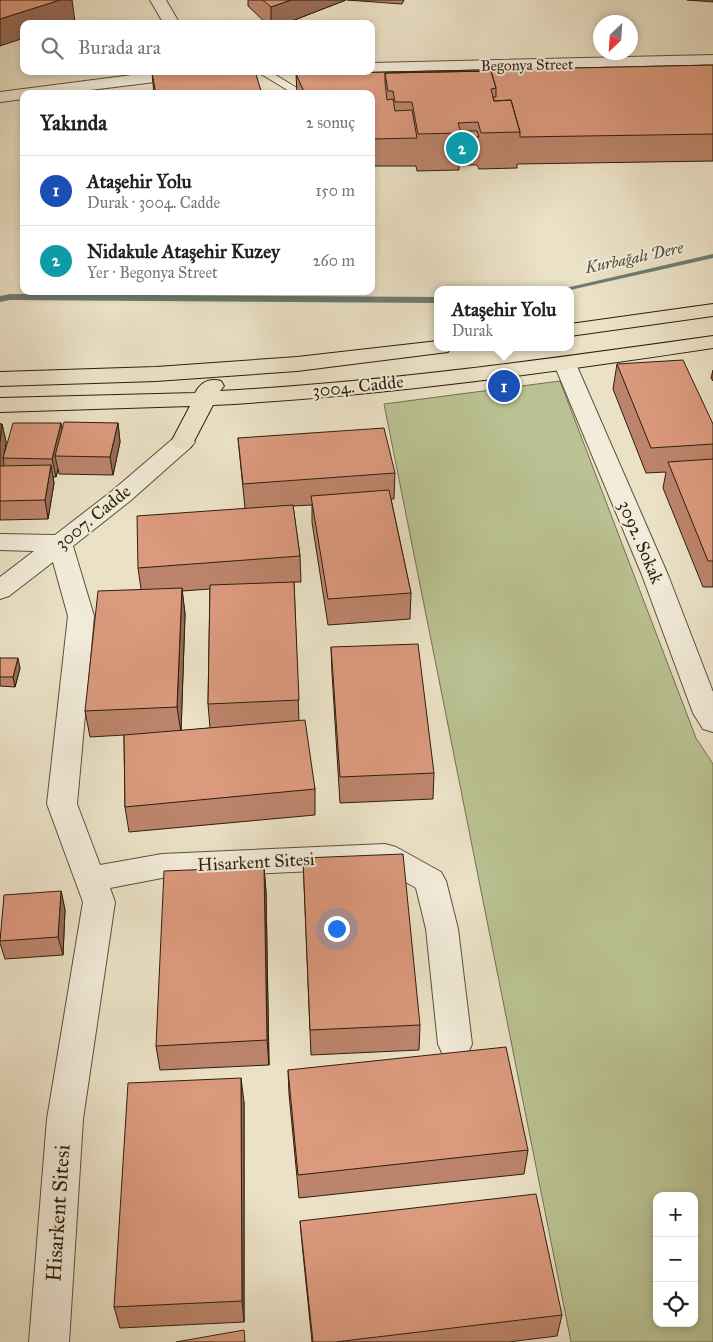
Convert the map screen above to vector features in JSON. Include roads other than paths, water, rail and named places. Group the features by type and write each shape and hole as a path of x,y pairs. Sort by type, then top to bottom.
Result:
{"main road":[{"path":"574,329 713,310"},
{"path":"213,394 231,369 238,363 257,355 427,338 434,339"},
{"name":"3004. Cadde","path":"0,405 103,402 213,394 269,395 565,364 713,342"},
{"name":"3004. Cadde","path":"0,379 156,374 231,369 297,364 434,348"},
{"path":"231,369 229,377 235,385 255,393 269,395"},
{"path":"156,374 197,377 213,394 218,404 209,416 183,442"},
{"path":"183,442 236,408 269,395"},
{"path":"103,402 128,405 167,418 180,430 183,442"}],"street":[{"path":"158,0 170,20"},
{"name":"Begonya Street","path":"375,72 390,68 713,60"},
{"path":"49,90 175,75"},
{"path":"0,97 20,94"},
{"name":"3092. Sokak","path":"565,364 655,575 707,713 713,722"},
{"name":"3007. Cadde","path":"0,590 121,496 183,442"},
{"path":"0,542 60,543"},
{"name":"Hisarkent Sitesi","path":"49,1342 65,1119 100,902 62,804 81,616 60,543"},
{"name":"Hisarkent Sitesi","path":"91,879 162,866 385,856 430,881 442,929 455,1044"}],"lane":[{"path":"268,75 295,90"}],"waterway":[{"name":"Kurbağalı Dere","path":"574,287 713,256"},
{"name":"Kurbağalı Dere","path":"0,299 10,297 434,300"}],"place":[{"name":"Nidakule Ataşehir Kuzey","path":"462,148"},
{"name":"Ataşehir Yolu","path":"504,386"}]}
